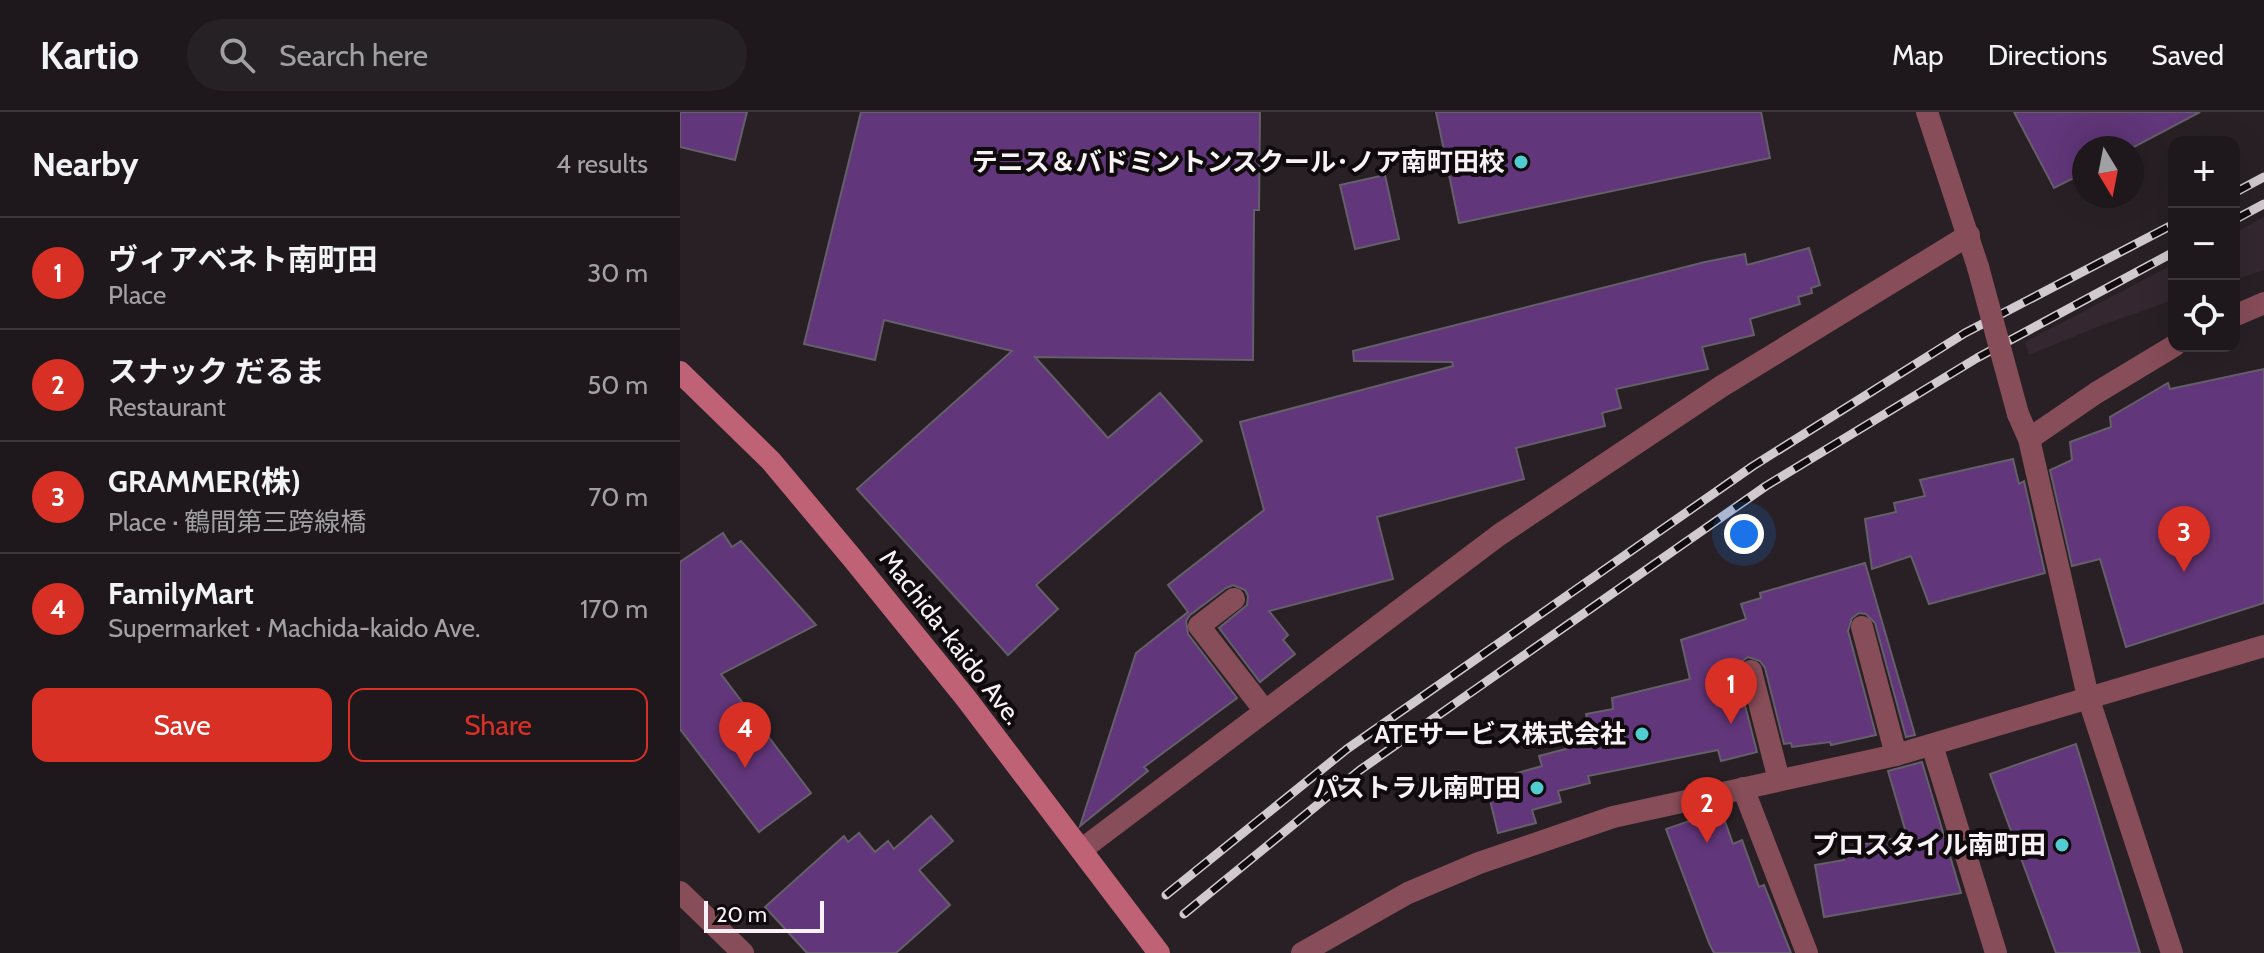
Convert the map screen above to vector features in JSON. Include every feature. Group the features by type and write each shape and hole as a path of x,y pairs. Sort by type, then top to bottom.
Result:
{"main road":[{"name":"Machida-kaido Ave.","path":"680,372 771,461 833,534 965,697 1159,953"}],"street":[{"path":"1927,112 1969,235 2018,414 2029,439 2088,697 2172,953"},
{"path":"1081,850 1487,544 1722,386 1969,235"},
{"path":"2240,313 2264,303"},
{"path":"2029,439 2096,393 2168,350"},
{"path":"1234,599 1199,626 1265,711"},
{"path":"1862,627 1896,755"},
{"path":"1302,953 1408,893 1479,863 1613,817 1896,755 2264,646"},
{"path":"1751,671 1779,780"},
{"path":"1932,745 1996,953"},
{"path":"1743,788 1807,953"},
{"path":"680,892 743,953"}],"shaded area":[{"path":"2264,217 2264,270 2240,278 2240,230"},
{"path":"2168,267 2168,302 2029,355 2025,342"}],"building":[{"path":"680,112 747,112 735,160 680,147"},
{"path":"861,112 1260,112 1259,210 1254,210 1253,360 1035,357 1108,438 1160,393 1202,441 1036,585 1058,609 1008,655 857,489 1012,351 884,320 875,360 804,344"},
{"path":"1436,112 1761,112 1770,158 1459,223"},
{"path":"2014,112 2200,112 2144,142 2144,136 2072,136 2072,179 2054,188"},
{"path":"1385,175 1399,239 1355,249 1340,185"},
{"path":"1809,248 1820,285 1811,288 1812,293 1798,297 1800,304 1750,319 1754,335 1702,347 1708,369 1616,389 1621,408 1602,413 1605,426 1516,448 1524,479 1377,517 1393,579 1269,611 1288,635 1283,640 1295,654 1260,682 1219,628 1247,605 1245,590 1233,585 1226,588 1190,615 1186,621 1188,634 1237,698 1144,767 1148,771 1080,826 1136,653 1188,612 1168,585 1264,510 1240,422 1453,366 1452,362 1354,361 1353,351 1705,262 1745,254 1747,265"},
{"path":"2264,369 2264,603 2126,647 2100,559 2072,566 2050,470 2072,460 2070,442 2111,427 2110,417 2168,383 2170,389"},
{"path":"2013,459 2019,484 2024,481 2045,573 1929,604 1911,556 1872,569 1865,519 1896,512 1894,503 1925,496 1920,480"},
{"path":"723,533 732,547 741,541 816,625 721,674 811,793 759,832 680,729 680,562"},
{"path":"1865,563 1915,735 1906,737 1875,623 1866,614 1859,613 1852,618 1848,631 1876,735 1831,745 1830,742 1792,747 1791,743 1784,744 1765,668 1760,661 1748,657 1741,662 1737,674 1757,752 1721,761 1718,750 1588,776 1590,783 1558,791 1561,802 1532,810 1536,823 1498,833 1488,792 1517,785 1514,774 1542,766 1539,756 1592,742 1586,714 1613,709 1612,698 1690,679 1681,640 1746,619 1741,604 1761,598 1760,593"},
{"name":"プロスタイル南町田","path":"2076,744 2140,953 2056,953 1990,774"},
{"path":"1922,762 1961,893 1824,917 1815,865 1844,860 1844,848 1907,836 1888,771"},
{"path":"1721,810 1733,844 1742,840 1759,887 1764,885 1791,953 1714,953 1709,943 1666,829"},
{"path":"931,816 953,841 919,870 950,905 896,953 807,953 765,907 844,836 848,842 859,833 875,852 888,841 894,849"}],"railway":[{"path":"2240,190 2264,177"},
{"path":"2240,217 2264,204"},
{"path":"1166,895 1347,749 1753,466 1965,333 2168,227"},
{"path":"1184,914 1360,770 1766,486 1977,358 2168,255"}],"place":[{"name":"テニス＆バドミントンスクール･ノア南町田校","path":"1521,162"},
{"name":"GRAMMER(株)","path":"2184,572"},
{"name":"ヴィアベネト南町田","path":"1731,724"},
{"name":"ATEサービス株式会社","path":"1642,734"},
{"name":"FamilyMart","path":"745,768"},
{"name":"パストラル南町田","path":"1537,788"},
{"name":"スナック だるま","path":"1707,843"},
{"name":"プロスタイル南町田","path":"2062,845"}]}
